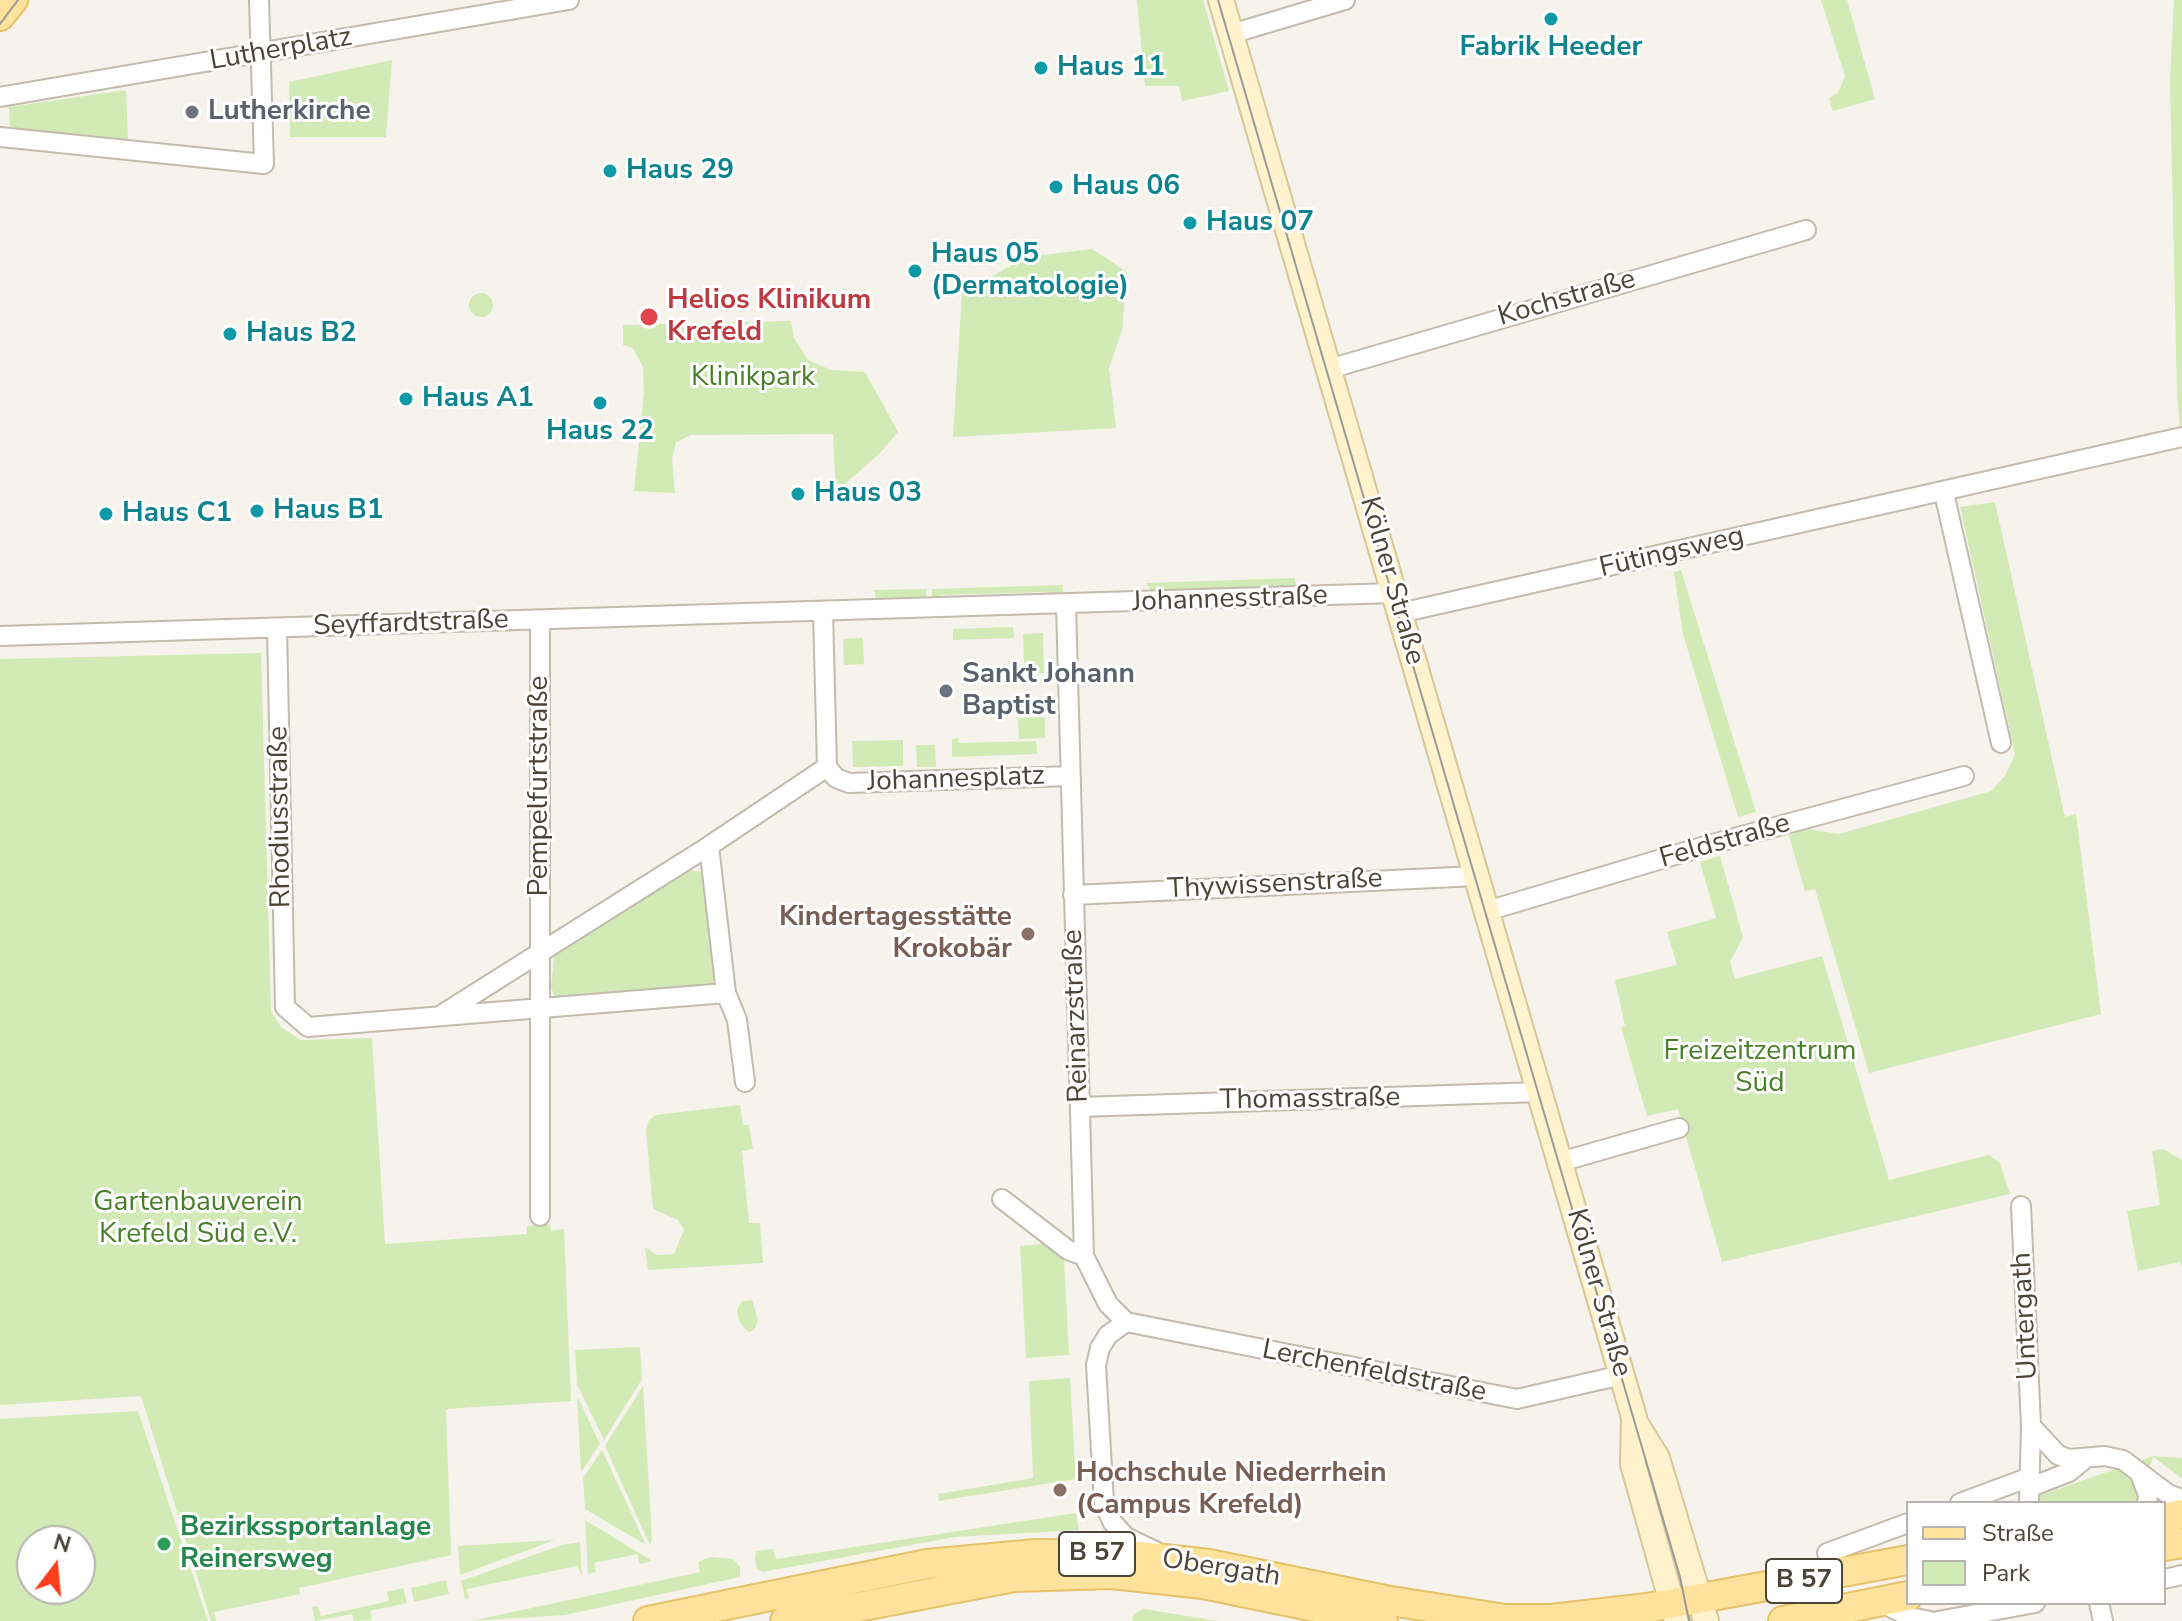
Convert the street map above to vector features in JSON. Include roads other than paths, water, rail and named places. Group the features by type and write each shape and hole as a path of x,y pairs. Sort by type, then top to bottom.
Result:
{"main road":[{"path":"0,16 13,0"},
{"name":"Kölner Straße","path":"1221,0 1636,1424 1657,1458 1689,1612"},
{"name":"Obergath","path":"648,1621 927,1564 1036,1554 1129,1555 1182,1561 1444,1611 1505,1619 1689,1612"},
{"name":"B 57","path":"1689,1612 1906,1560"},
{"name":"Obergath","path":"785,1621 975,1583 1043,1574 1112,1574 1203,1584 1383,1621"},
{"name":"B 57","path":"1783,1621 1894,1599"}],"street":[{"path":"0,137 264,164 259,0"},
{"path":"1231,34 1345,0"},
{"name":"Lutherplatz","path":"3,95 561,1"},
{"name":"Kochstraße","path":"1329,369 1806,230"},
{"name":"Fütingsweg","path":"1397,603 1944,493 2182,437"},
{"path":"1944,493 2001,743"},
{"name":"Johannesstraße","path":"1066,605 1397,603"},
{"path":"823,612 1066,605"},
{"name":"Johannesplatz","path":"823,612 827,767 836,778 849,783 1070,776 1066,605"},
{"name":"Seyffardtstraße","path":"0,636 823,612"},
{"name":"Pempelfurtstraße","path":"540,620 540,1216"},
{"name":"Rhodiusstraße","path":"277,628 285,1007 308,1027 437,1018"},
{"path":"437,1018 709,846 827,767"},
{"name":"Reinarzstraße","path":"1070,776 1084,1256 1108,1304 1126,1322"},
{"name":"Feldstraße","path":"1487,911 1712,844 1964,776"},
{"path":"709,846 726,993 737,1020 745,1082"},
{"name":"Thywissenstraße","path":"1073,895 1477,876"},
{"path":"437,1018 726,993"},
{"name":"Thomasstraße","path":"1080,1107 1540,1092"},
{"path":"1560,1162 1679,1128"},
{"path":"1002,1199 1068,1250 1084,1256"},
{"name":"Untergath","path":"2021,1206 2031,1426 2030,1489"},
{"path":"1126,1322 1108,1335 1100,1348 1096,1365 1104,1503 1113,1523 1126,1537 1182,1561"},
{"name":"Lerchenfeldstraße","path":"1126,1322 1517,1399 1622,1375"},
{"path":"2031,1426 2058,1455 2123,1460 2168,1494 2182,1499"},
{"path":"1970,1501 2030,1489 2069,1472 2086,1458"},
{"path":"2140,1474 2147,1501"},
{"path":"1827,1553 1906,1524"},
{"path":"1894,1599 1910,1617 1930,1621"},
{"path":"1938,1621 2024,1605"}],"tram line":[{"path":"0,24 18,0"},
{"path":"1218,0 1680,1577 1689,1621"}],"place":[{"name":"Fabrik Heeder","path":"1551,19"},
{"name":"Haus 11","path":"1041,68"},
{"name":"Lutherkirche","path":"192,112"},
{"name":"Haus 29","path":"610,171"},
{"name":"Haus 06","path":"1056,187"},
{"name":"Haus 07","path":"1190,223"},
{"name":"Haus 05 (Dermatologie)","path":"915,271"},
{"name":"Helios Klinikum Krefeld","path":"649,317"},
{"name":"Haus B2","path":"230,334"},
{"name":"Haus A1","path":"406,399"},
{"name":"Haus 22","path":"600,403"},
{"name":"Haus 03","path":"798,494"},
{"name":"Haus B1","path":"257,511"},
{"name":"Haus C1","path":"106,514"},
{"name":"Sankt Johann Baptist","path":"946,691"},
{"name":"Kindertagesstätte Krokobär","path":"1028,934"},
{"name":"Hochschule Niederrhein (Campus Krefeld)","path":"1060,1490"},
{"name":"Bezirkssportanlage Reinersweg","path":"164,1544"}],"park label":[{"name":"Klinikpark","path":"753,378"},
{"name":"Freizeitzentrum Süd","path":"1760,1068"},
{"name":"Gartenbauverein Krefeld Süd e.V.","path":"198,1219"}]}
